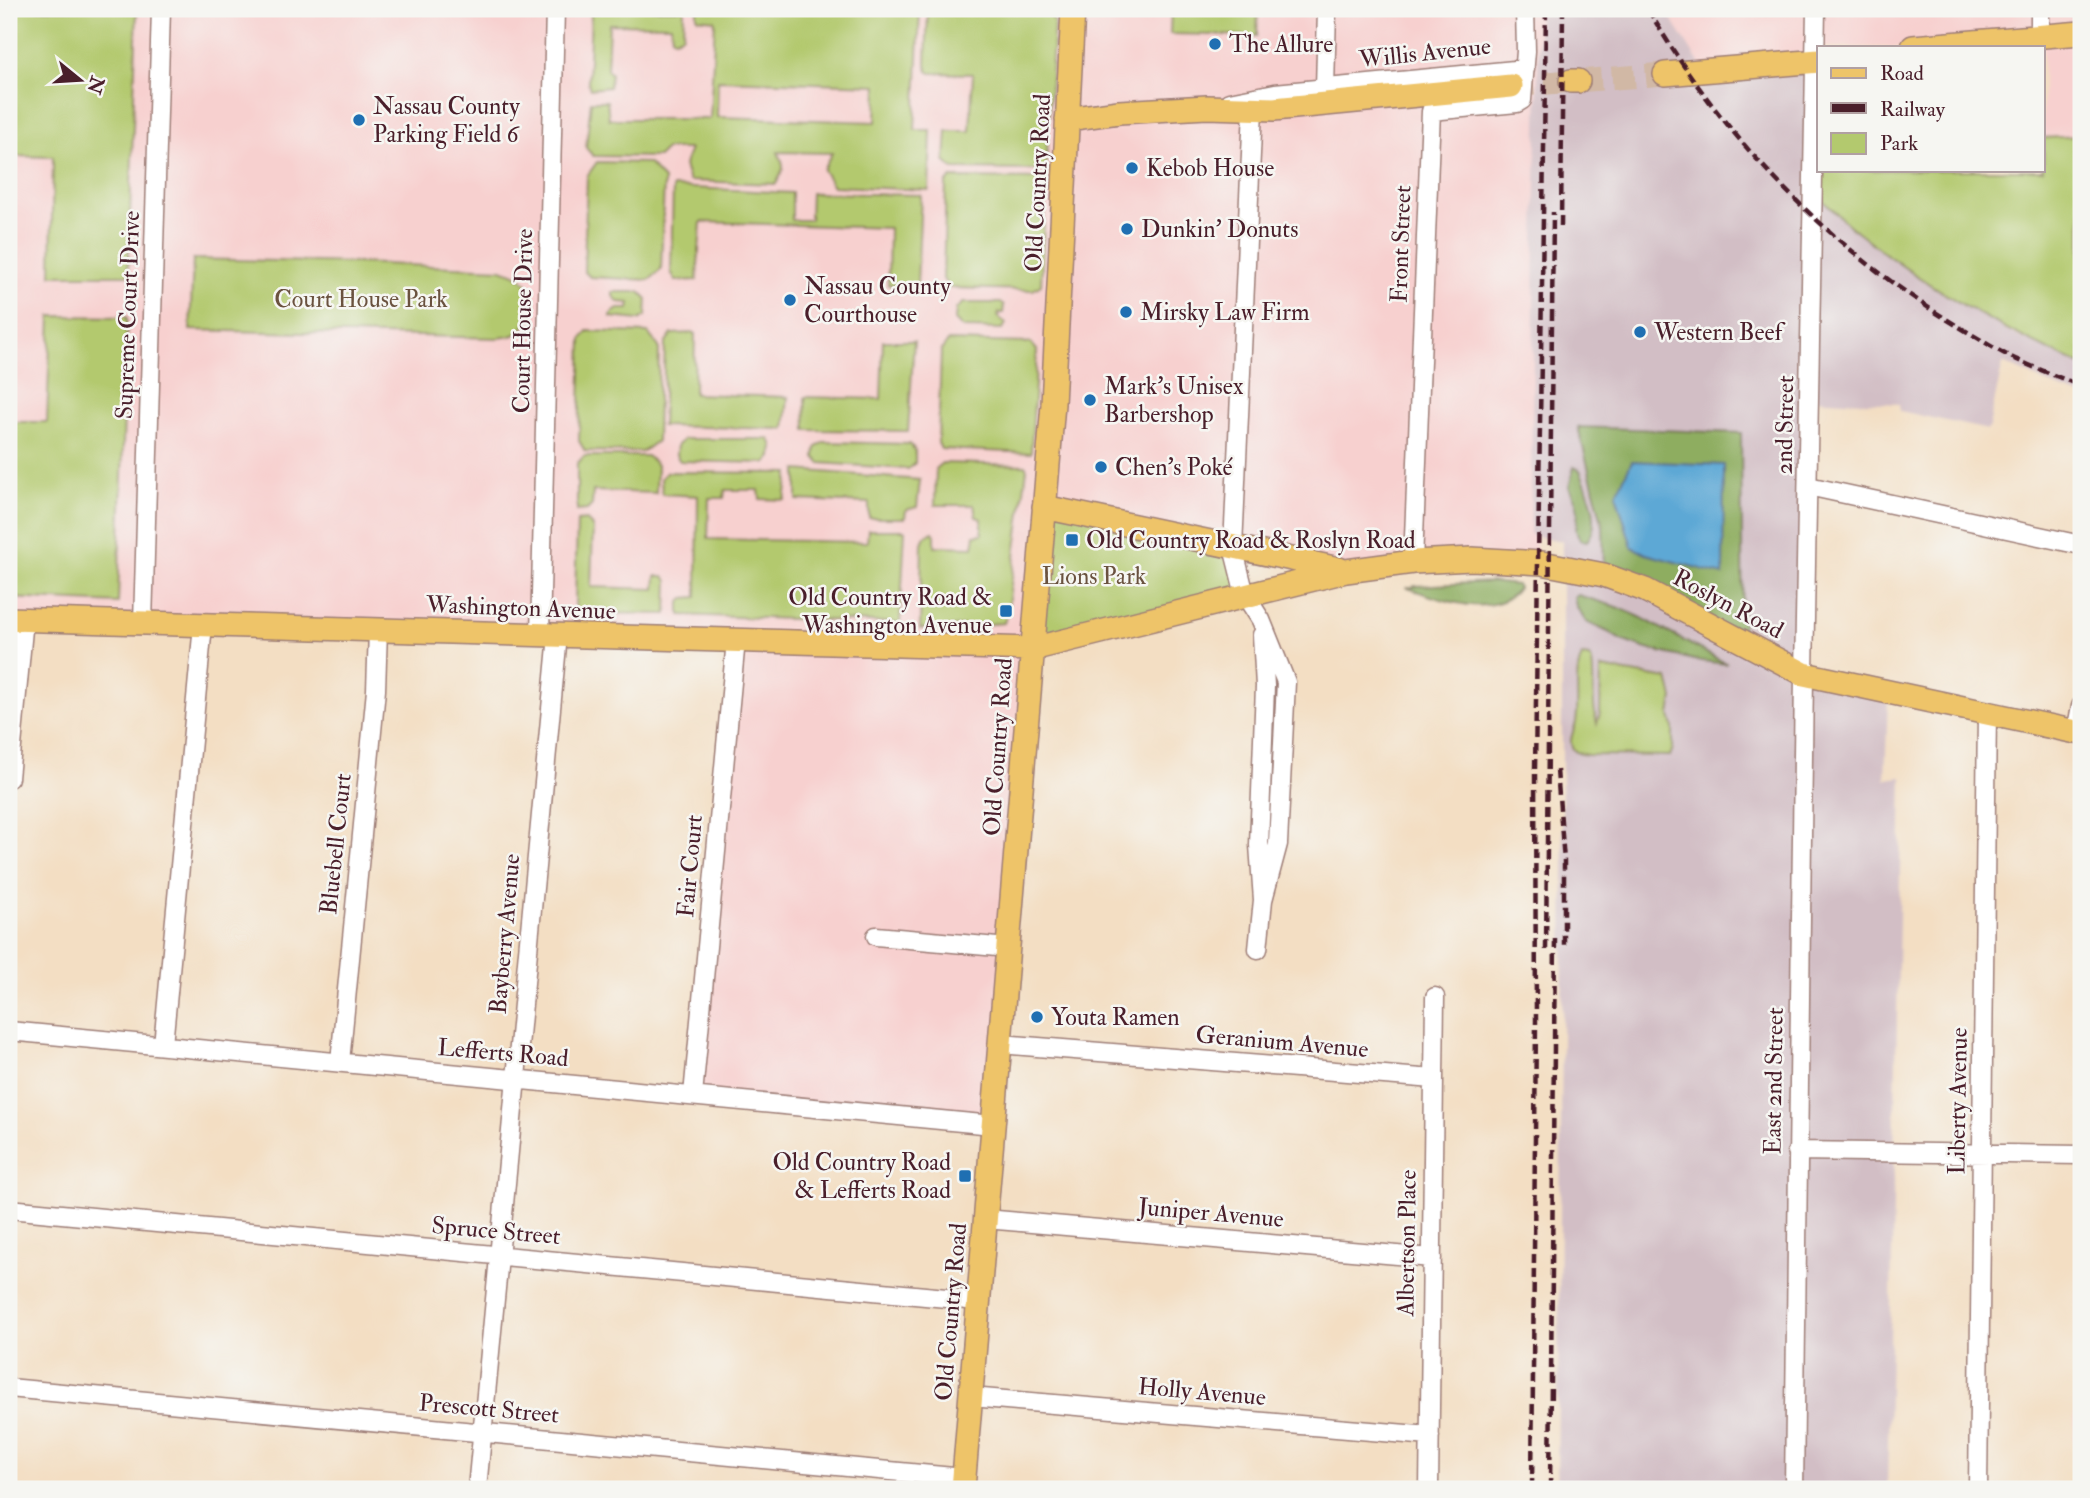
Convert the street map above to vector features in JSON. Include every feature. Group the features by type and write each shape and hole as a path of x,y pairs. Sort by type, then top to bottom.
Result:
{"main road":[{"name":"Old Country Road","path":"963,1484 1053,404 1073,9"},
{"path":"1937,46 1984,44 2081,33"},
{"path":"1665,74 1817,61"},
{"name":"Willis Avenue","path":"1068,118 1207,107 1253,110 1518,78"},
{"name":"Roslyn Road","path":"1044,507 1346,571"},
{"name":"Roslyn Road","path":"1032,649 1346,571 1413,562 1472,559 1533,562 1566,566 1615,578 1645,590 1804,674 2079,733"},
{"name":"Washington Avenue","path":"16,619 1032,649"}],"street":[{"name":"Supreme Court Drive","path":"143,623 162,9"},
{"name":"Court House Drive","path":"549,635 555,9"},
{"path":"1325,89 1326,9"},
{"name":"Front Street","path":"1413,562 1431,111 1520,102 1524,96 1518,78 1525,9"},
{"name":"2nd Street","path":"1816,9 1817,46"},
{"path":"2040,9 2040,36"},
{"name":"Willis Avenue","path":"1207,107 1245,98 1325,89 1518,78"},
{"name":"2nd Street","path":"1804,674 1817,104"},
{"path":"1253,110 1233,547 1245,596 1261,620 1265,687 1259,845 1262,900 1258,949"},
{"path":"1808,486 2081,545"},
{"path":"9,778 16,619"},
{"path":"163,1045 202,625"},
{"name":"Bluebell Court","path":"340,1062 376,690 378,630"},
{"name":"Bayberry Avenue","path":"477,1489 516,1079 549,635"},
{"name":"Fair Court","path":"693,1096 736,640"},
{"name":"East 2nd Street","path":"1794,1489 1804,674"},
{"path":"2079,733 2081,706"},
{"name":"Liberty Avenue","path":"1978,1489 1987,713"},
{"path":"876,936 1009,948"},
{"name":"Albertson Place","path":"1429,1489 1434,997"},
{"name":"Lefferts Road","path":"9,1031 993,1125"},
{"name":"Geranium Avenue","path":"1000,1044 1434,1079"},
{"path":"1797,1152 2081,1155"},
{"name":"Spruce Street","path":"9,1209 978,1301"},
{"name":"Juniper Avenue","path":"985,1219 1432,1258"},
{"name":"Prescott Street","path":"9,1388 482,1433 963,1484"},
{"name":"Holly Avenue","path":"971,1397 1430,1436"}],"shaded area":[{"path":"9,9 1546,9 1536,561 1346,571 1044,507 993,1125 693,1095 736,641 9,619"},
{"path":"1539,9 1665,9 1701,66 1815,59 1812,190 1857,232 1950,298 2015,335 2081,365 2081,396 2003,363 1988,430 1900,411 1899,404 1810,399 1802,679 1888,698 1885,779 1902,777 1887,1489 1557,1489 1564,861 1562,541 1530,535"},
{"path":"1665,9 2081,9 2081,136 2044,138 2044,46 1817,46 1817,142 1701,66"},
{"path":"2079,1171 2081,1489 2073,1489"}],"green space":[{"path":"9,9 137,9 128,275 51,275 53,157 9,156"},
{"path":"589,9 684,9 683,35 672,38 671,25 609,24 609,87 590,89"},
{"path":"697,9 920,9 915,130 931,130 929,190 833,186 823,170 832,153 778,152 783,168 776,184 689,181 684,165 690,149 666,149 658,157 593,156 586,148 591,101 607,101 609,119 710,119 715,20 697,18","holes":["718,80 877,85 876,122 717,117"]},
{"path":"928,9 1046,9 1054,21 1046,170 953,169 945,161 947,131 970,131 973,74 928,71"},
{"path":"1171,9 1258,9 1257,36 1170,34"},
{"path":"2081,136 2081,365 1966,307 1912,273 1860,234 1812,190 1818,172 2044,172 2044,138"},
{"path":"597,162 648,163 664,180 661,270 649,280 590,277 584,271 587,176"},
{"path":"951,178 1046,179 1041,285 1033,290 950,288 943,279 946,184"},
{"path":"673,187 792,193 792,220 810,220 811,193 921,195 917,285 888,285 889,228 701,222 697,280 676,281 671,272"},
{"name":"Court House Park","path":"193,259 502,269 524,281 532,297 532,305 527,322 521,330 514,335 498,338 190,330"},
{"path":"613,292 640,292 647,299 646,316 639,320 611,317 618,309 629,309 630,303 618,302"},
{"path":"963,303 1001,303 1004,305 1003,313 999,313 998,317 1006,323 1003,329 963,328 955,320 956,309"},
{"path":"51,316 127,317 118,603 9,598 9,422 47,422"},
{"path":"588,331 648,333 659,347 657,441 642,452 585,451 579,441 582,339"},
{"path":"695,333 694,394 788,397 785,429 662,426 665,344 672,334"},
{"path":"883,341 914,341 908,431 806,430 805,397 881,399"},
{"path":"948,341 1031,343 1037,350 1031,453 941,449 938,443 941,351"},
{"path":"1578,427 1741,433 1743,642 1604,575 1603,526"},
{"path":"684,439 769,439 773,445 772,457 766,463 680,461 676,455 677,445"},
{"path":"824,442 910,444 915,450 915,463 908,469 820,463 815,457 816,448"},
{"path":"584,456 647,456 657,465 656,493 593,491 592,505 587,510 577,511 577,464"},
{"path":"942,463 1025,465 1027,469 1004,623 920,629 922,543 925,536 933,532 935,546 973,547 975,535 982,534 982,519 976,517 974,505 935,505 936,468"},
{"path":"1574,467 1580,470 1587,487 1594,516 1592,533 1587,541 1580,540 1576,530 1578,511 1569,487"},
{"path":"797,470 920,480 917,507 906,510 905,518 869,518 869,503 797,500"},
{"path":"667,472 789,473 785,500 760,499 759,490 725,490 724,498 709,498 708,539 867,542 868,530 905,530 900,623 680,615 680,604 684,598 697,597 698,496 662,494 661,478"},
{"name":"Lions Park","path":"1044,507 1233,547 1245,595 1032,649"},
{"path":"587,520 593,528 591,587 655,589 656,576 664,576 668,581 667,614 580,613 575,606 577,521"},
{"path":"1490,582 1517,585 1518,588 1508,598 1481,605 1450,602 1408,588 1416,586"},
{"path":"1578,595 1640,617 1727,664 1694,660 1621,640 1586,622 1576,606 1574,597"},
{"path":"1582,656 1589,657 1592,662 1597,724 1600,713 1601,668 1668,679 1673,698 1670,715 1673,748 1670,756 1588,755 1573,749 1571,741 1576,722 1578,672"}],"water":[{"path":"1632,461 1724,465 1723,575 1646,554 1632,547 1616,494"}],"tunnel":[{"path":"1578,81 1665,74"},
{"path":"1511,86 1571,81"}],"railway":[{"path":"1532,1489 1535,770 1546,9"},
{"path":"1561,226 1563,9"},
{"path":"1648,9 1678,58 1747,149 1786,191 1828,230 1872,267 1966,331 2016,359 2081,386"},
{"path":"1546,950 1553,212"},
{"path":"1557,770 1564,861 1564,948"},
{"path":"1550,1489 1555,936"}],"place":[{"name":"The Allure","path":"1215,44"},
{"name":"Nassau County Parking Field 6","path":"359,120"},
{"name":"Kebob House","path":"1132,168"},
{"name":"Dunkin' Donuts","path":"1127,229"},
{"name":"Nassau County Courthouse","path":"790,300"},
{"name":"Mirsky Law Firm","path":"1126,312"},
{"name":"Western Beef","path":"1640,332"},
{"name":"Mark's Unisex Barbershop","path":"1090,400"},
{"name":"Chen’s Poké","path":"1101,467"},
{"name":"Old Country Road & Roslyn Road","path":"1072,540"},
{"name":"Old Country Road & Washington Avenue","path":"1006,611"},
{"name":"Youta Ramen","path":"1037,1017"},
{"name":"Old Country Road & Lefferts Road","path":"965,1176"}]}
